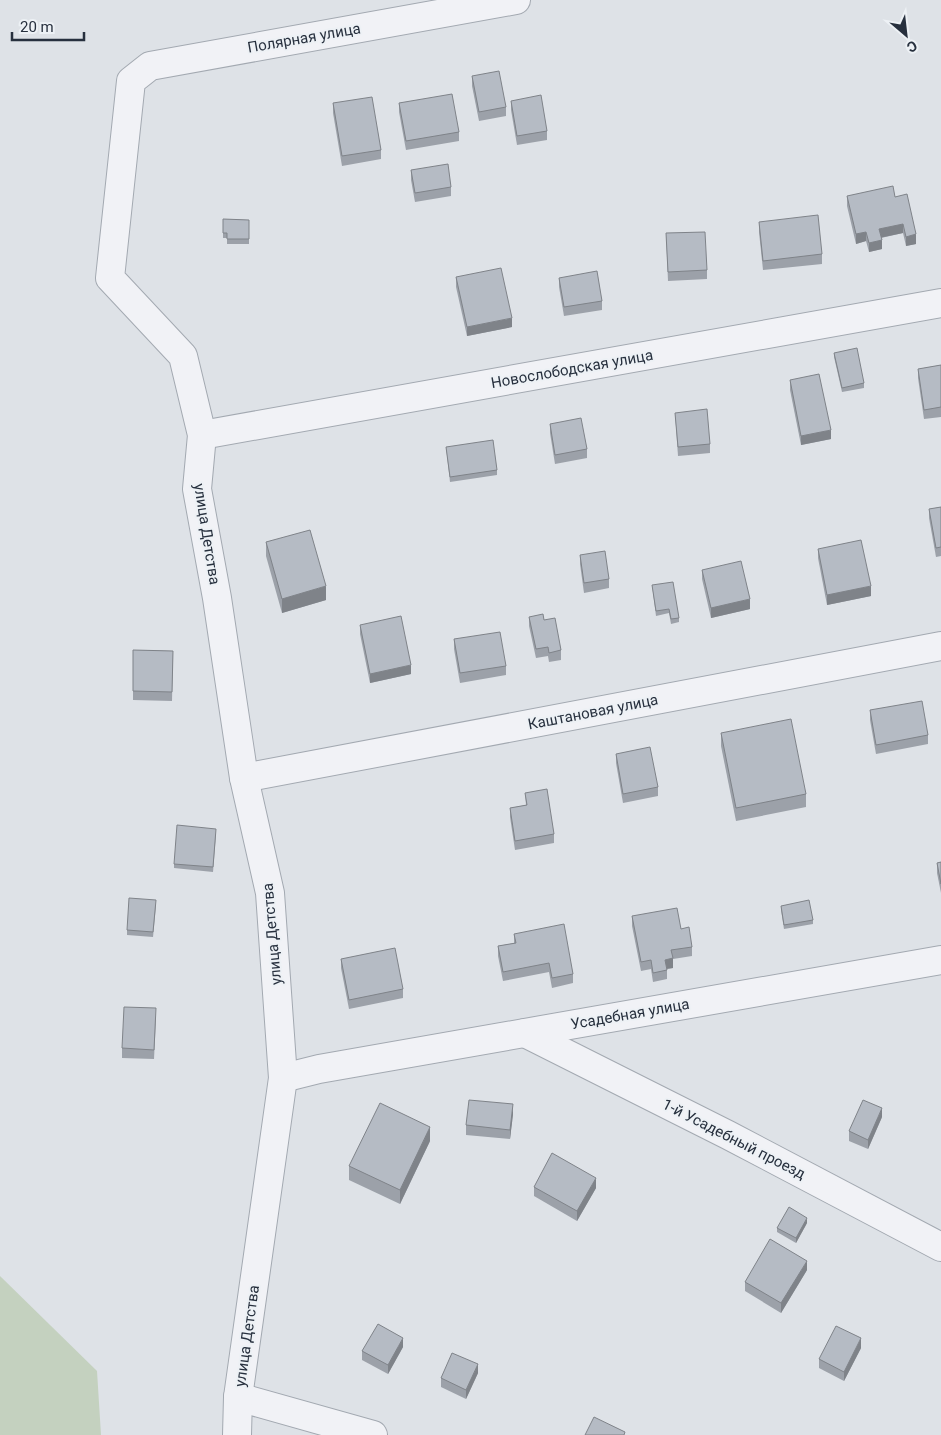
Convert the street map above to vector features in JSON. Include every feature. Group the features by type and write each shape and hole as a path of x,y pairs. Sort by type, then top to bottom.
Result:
{"street":[{"name":"Полярная улица","path":"131,81 150,66 482,3 516,0"},
{"name":"улица Детства","path":"131,81 110,278 183,356 202,436 197,489 217,598 244,778 270,893 283,1078 238,1397 237,1435"},
{"name":"Новослободская улица","path":"202,436 941,304"},
{"name":"Каштановая улица","path":"244,778 941,646"},
{"name":"Усадебная улица","path":"283,1078 319,1069 941,960"},
{"name":"1-й Усадебный проезд","path":"525,1033 728,1135 941,1247"},
{"path":"238,1397 373,1435"}],"green space":[{"path":"0,1276 97,1371 101,1435 0,1435"}],"building":[{"path":"499,71 506,107 479,112 472,76"},
{"path":"452,94 459,132 406,141 399,103"},
{"path":"541,95 547,131 517,136 511,101"},
{"path":"372,97 381,150 342,156 333,103"},
{"path":"448,164 451,187 415,193 411,170"},
{"path":"893,186 895,197 907,194 916,234 906,237 903,224 879,229 882,240 869,243 866,232 856,234 847,196"},
{"path":"818,215 822,254 763,261 759,222"},
{"path":"223,219 249,220 249,239 227,239 227,233 223,233"},
{"path":"705,232 707,270 668,272 666,233"},
{"path":"501,268 512,318 467,327 456,277"},
{"path":"597,271 602,301 564,307 559,278"},
{"path":"857,348 864,383 842,388 834,353"},
{"path":"941,365 941,407 924,410 918,369"},
{"path":"819,374 831,430 801,436 790,380"},
{"path":"707,409 710,444 678,447 675,413"},
{"path":"581,418 587,449 555,455 550,424"},
{"path":"493,440 497,470 450,477 446,447"},
{"path":"941,507 941,547 936,548 929,509"},
{"path":"310,530 326,586 282,599 266,542"},
{"path":"861,540 871,586 827,595 818,549"},
{"path":"605,551 609,579 584,583 580,555"},
{"path":"741,561 750,599 711,608 702,570"},
{"path":"673,582 679,618 671,619 669,609 656,611 652,585"},
{"path":"543,614 544,620 555,618 561,650 549,653 548,647 536,649 529,617"},
{"path":"401,616 411,665 370,674 360,625"},
{"path":"500,632 506,666 460,673 454,639"},
{"path":"133,650 173,651 172,692 133,691"},
{"path":"922,701 928,735 876,745 870,710"},
{"path":"791,719 806,794 736,808 721,733"},
{"path":"650,747 658,787 623,794 616,754"},
{"path":"547,789 554,834 515,841 510,808 527,805 525,793"},
{"path":"177,825 216,829 213,867 174,864"},
{"path":"941,862 941,884 937,863"},
{"path":"129,898 156,900 153,932 127,930"},
{"path":"809,900 813,920 784,925 781,906"},
{"path":"677,908 681,929 689,927 692,947 671,950 673,958 665,960 667,970 653,973 651,960 641,962 632,916"},
{"path":"564,924 573,974 552,978 549,963 503,972 498,946 516,943 514,934"},
{"path":"395,948 403,989 349,1000 341,959"},
{"path":"124,1007 156,1008 154,1050 122,1048"},
{"path":"469,1100 513,1104 510,1130 466,1125"},
{"path":"863,1100 882,1108 868,1140 849,1131"},
{"path":"380,1103 430,1127 400,1190 349,1166"},
{"path":"552,1153 596,1178 577,1211 534,1187"},
{"path":"789,1207 807,1218 796,1238 777,1228"},
{"path":"770,1239 807,1261 781,1303 745,1282"},
{"path":"378,1324 403,1338 388,1365 362,1351"},
{"path":"836,1326 861,1338 844,1372 819,1359"},
{"path":"452,1353 478,1364 466,1390 441,1378"},
{"path":"594,1417 625,1432 624,1435 585,1435"}]}
